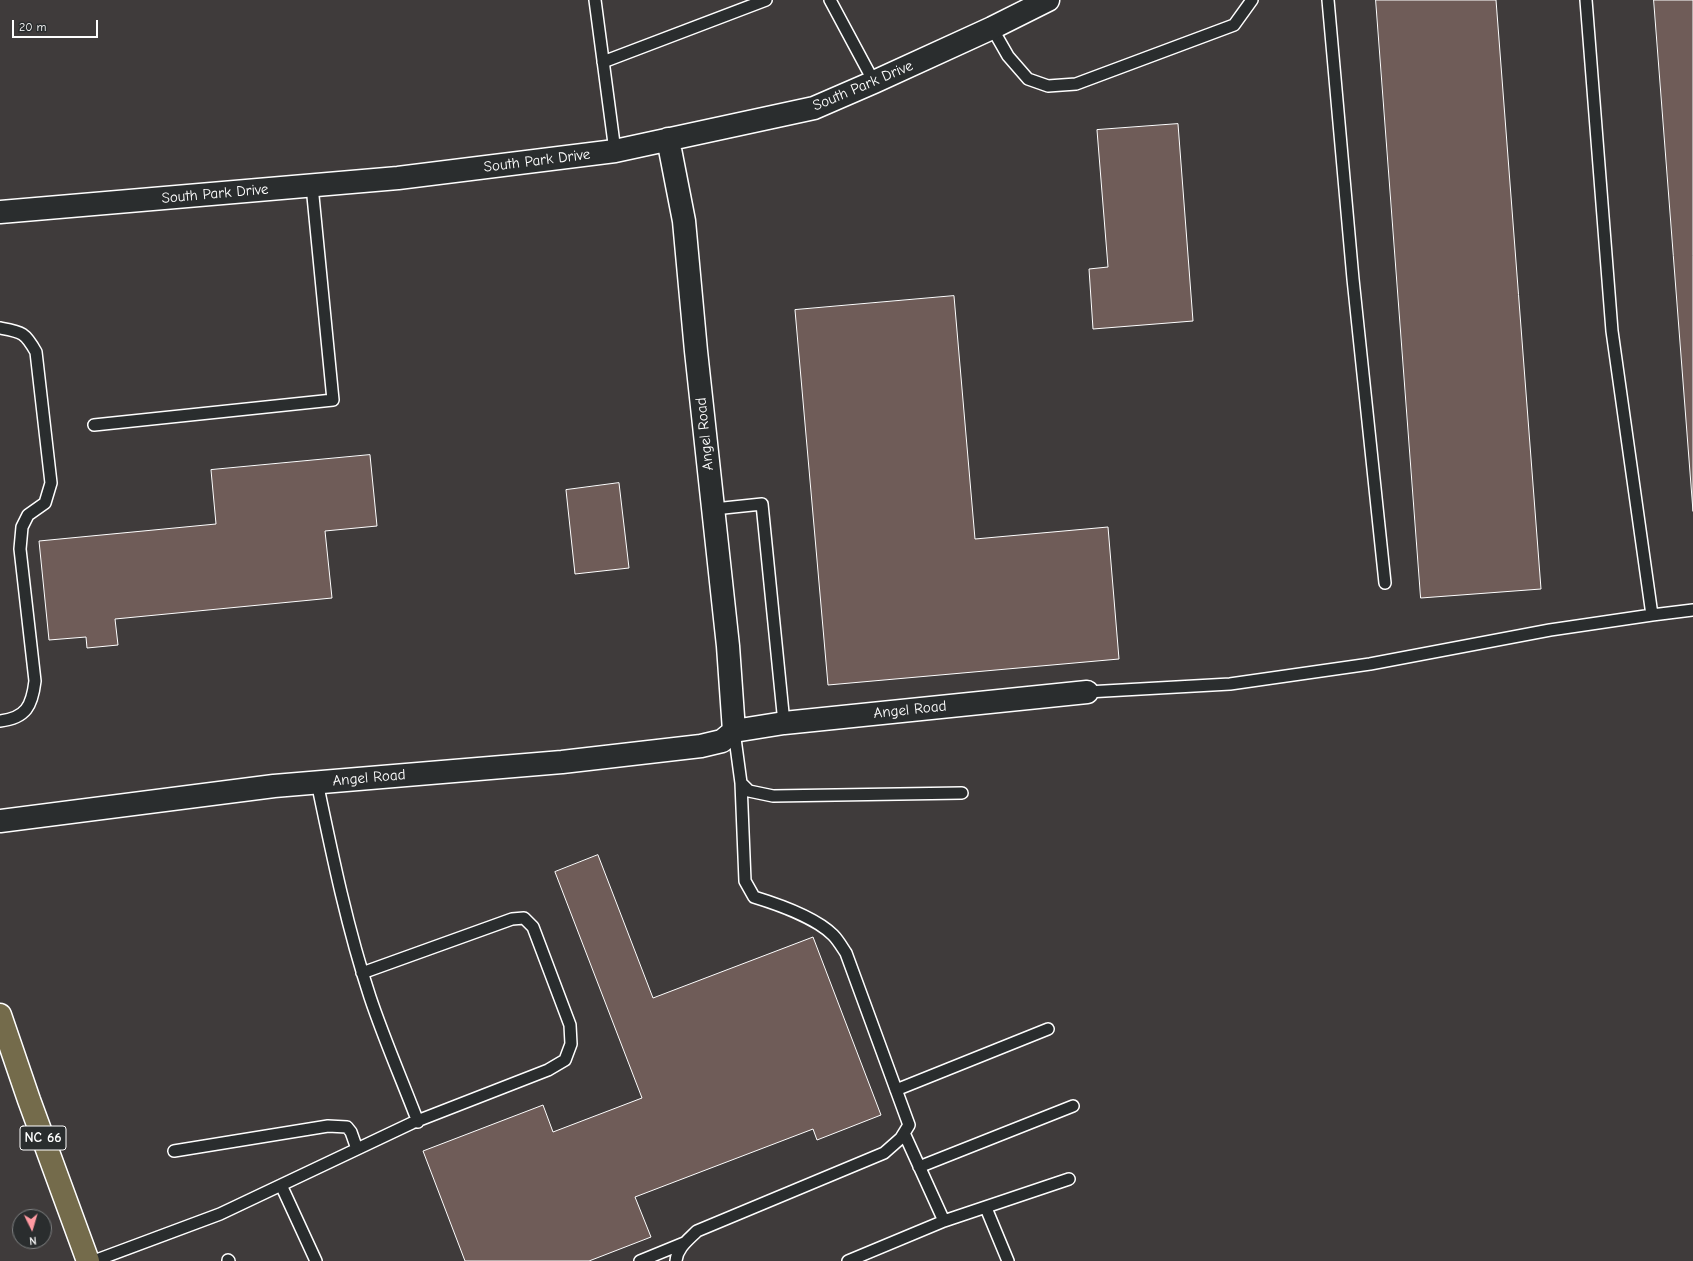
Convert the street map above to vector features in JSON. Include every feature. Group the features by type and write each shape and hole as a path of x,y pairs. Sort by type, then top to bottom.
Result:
{"main road":[{"name":"NC 66","path":"0,1015 29,1100 88,1261"}],"street":[{"name":"South Park Drive","path":"0,212 398,178 615,151 814,108 992,28 1048,0"},
{"name":"Angel Road","path":"668,139 684,221 728,646 734,731"},
{"name":"Angel Road","path":"0,821 274,786 562,762 701,746 722,741 734,731 784,723 1087,692"}],"lane":[{"path":"595,0 615,151"},
{"path":"603,62 766,0"},
{"path":"830,0 874,82"},
{"path":"992,28 1008,56 1028,79 1048,86 1076,84 1234,25 1252,0"},
{"path":"1328,0 1353,279 1385,584"},
{"path":"1586,0 1612,331 1652,615"},
{"path":"94,425 333,400 312,186"},
{"path":"0,328 15,331 28,337 36,352 51,483 44,504 28,515 22,527 20,549 35,681 33,696 28,708 14,720 0,721"},
{"path":"714,509 762,504 784,723"},
{"path":"1087,692 1230,684 1370,664 1550,630 1693,610"},
{"path":"640,1261 684,1243 697,1232 884,1153 901,1138 909,1125 846,953 834,935 822,926 790,910 777,904 754,897 745,881 741,783 734,731"},
{"path":"316,782 349,926 362,973 370,998 418,1122"},
{"path":"741,783 749,791 773,796 962,793"},
{"path":"94,1261 220,1214 357,1149 418,1122 548,1070 565,1060 571,1044 570,1025 533,927 524,918 512,919 362,973"},
{"path":"896,1090 1048,1028"},
{"path":"919,1167 1073,1106"},
{"path":"174,1150 328,1126 347,1127 351,1132 357,1149"},
{"path":"904,1133 944,1221"},
{"path":"848,1261 944,1221 1069,1179"},
{"path":"281,1185 316,1261"},
{"path":"986,1208 1008,1261"},
{"path":"676,1261 676,1256 684,1243"}],"building":[{"path":"1376,0 1496,0 1541,589 1421,598"},
{"path":"1654,0 1693,0 1693,511"},
{"path":"1178,124 1193,321 1093,329 1089,269 1108,267 1097,130"},
{"path":"954,296 975,539 1108,527 1119,659 828,685 795,310"},
{"path":"370,455 377,526 325,531 332,598 115,619 118,645 87,648 86,637 49,640 39,541 216,524 211,470"},
{"path":"619,483 629,568 575,574 566,490"},
{"path":"598,855 653,998 813,937 881,1115 817,1140 813,1129 635,1197 651,1237 589,1261 465,1261 423,1151 543,1105 553,1132 642,1098 555,872"}]}
